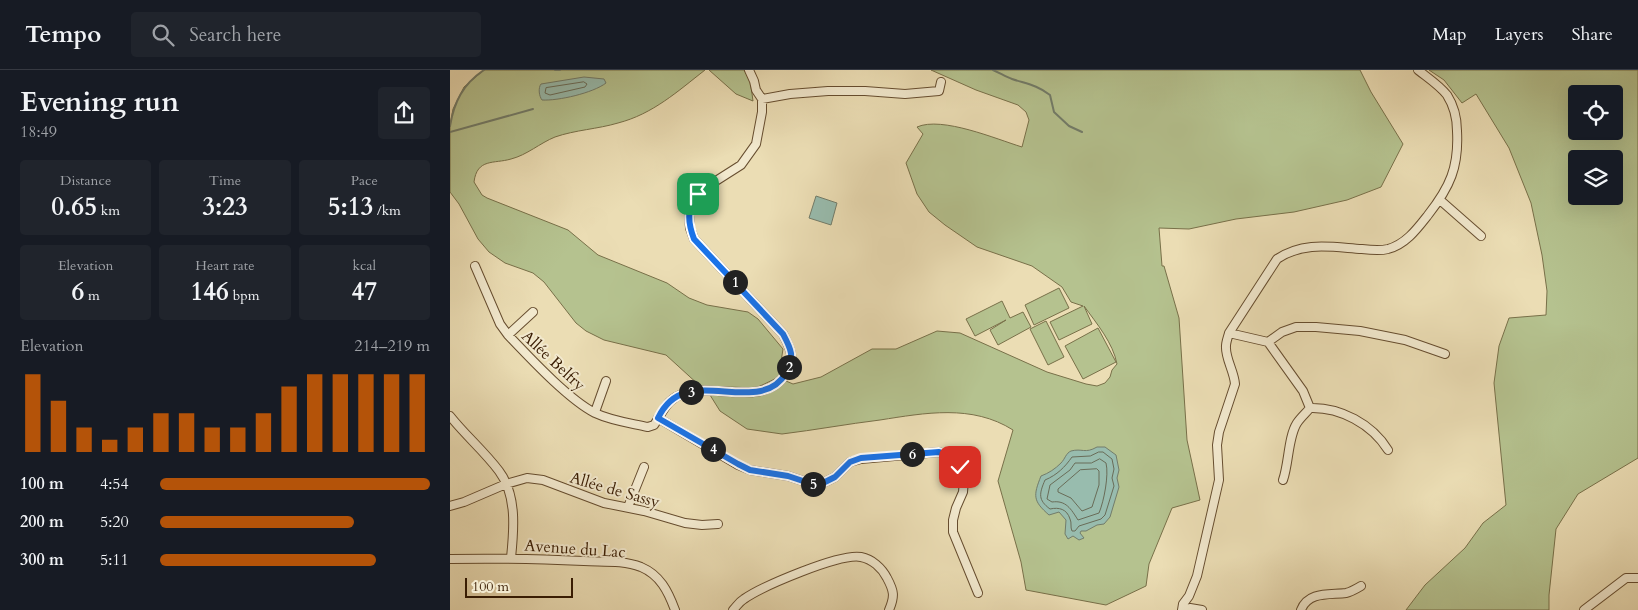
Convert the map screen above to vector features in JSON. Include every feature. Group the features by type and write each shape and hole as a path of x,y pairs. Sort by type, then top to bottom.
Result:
{"street":[{"path":"749,70 756,90 762,99 762,112 756,144 741,164 698,194 692,202 689,214 690,228 694,239 783,334 791,350 791,363 782,378 761,391 686,392 667,404 658,418 750,470 788,476 815,485 835,477 850,462 861,458 939,452 951,458 960,467 964,480 963,492 953,520 954,532 978,593"},
{"path":"1191,610 1189,596 1197,576 1219,480 1216,445 1236,384 1226,346 1230,333 1277,259 1289,251 1321,246 1387,250 1407,240 1440,200 1450,181 1457,159 1455,114 1448,97 1442,89 1418,70"},
{"path":"762,99 828,91 905,94 939,91 941,82"},
{"path":"1440,200 1481,236"},
{"name":"Allée Belfry","path":"475,266 500,324 569,394 594,412 616,420 648,427 654,425 658,418"},
{"path":"508,334 533,312"},
{"path":"1268,342 1282,332 1296,327 1316,327 1360,331 1405,340 1445,354"},
{"path":"1230,333 1268,342 1303,391 1310,408"},
{"path":"594,412 606,381"},
{"path":"1283,480 1288,467 1292,433 1297,423 1310,408 1322,407 1341,412 1371,429 1381,438 1388,450"},
{"path":"450,416 500,472 506,484 510,496 513,519 511,558"},
{"path":"628,507 644,467"},
{"name":"Allée de Sassy","path":"450,506 506,484 527,478 543,480 604,503 628,507 685,523 718,524"},
{"path":"733,610 742,600 760,590 831,560 849,556 862,557 876,564 886,576 894,592 893,602 889,610"},
{"name":"Avenue du Lac","path":"450,558 511,558 620,563 640,567 650,572 660,581 668,592 675,610"},
{"path":"1584,610 1626,578 1638,578"},
{"path":"1301,610 1309,599 1317,595 1348,592 1361,586"}],"green space":[{"path":"484,70 705,70 675,94 643,114 610,125 555,137 517,157 487,163 479,169 474,182 482,195 487,198 568,230 598,255 667,283 689,298 707,305 748,312 758,319 783,349 780,368 781,376 756,388 700,386 666,355 604,340 586,331 576,323 544,282 533,273 505,263 489,252 478,239 459,204 450,192 450,126 453,109 464,87"},
{"path":"709,70 744,70 750,79 753,101 736,94"},
{"path":"931,70 1360,70 1371,92 1403,144 1381,187 1347,200 1294,212 1236,219 1189,229 1159,228 1162,266 1164,266 1179,318 1187,440 1200,500 1172,508 1149,564 1146,586 1106,605 1026,590 1021,562 998,481 1013,430 981,416 931,413 782,434 747,429 720,411 710,395 761,395 786,381 793,384 821,377 872,349 896,349 937,331 960,333 1047,372 1086,384 1097,386 1105,383 1110,377 1112,370 1117,364 1115,356 1104,334 1084,306 1092,324 1059,340 1050,322 1083,306 1071,302 1062,287 1032,266 977,247 929,212 917,194 906,163 923,134 917,127 928,124 954,126 1022,147 1029,120 1026,112 1018,105 976,90"},
{"path":"1429,70 1638,70 1638,458 1578,494 1556,529 1549,610 1406,610 1425,585 1465,548 1483,523 1506,505 1494,383 1499,346 1509,318 1546,315 1547,291 1542,255 1531,203 1509,148 1476,94 1462,103 1444,80"},
{"path":"1059,288 1069,308 1034,325 1025,305"},
{"path":"1002,301 1010,318 1023,312 1031,327 998,345 990,330 1006,320 975,336 966,319"},
{"path":"1046,321 1064,357 1048,365 1030,329"},
{"path":"1098,328 1116,362 1083,379 1065,346"}],"water":[{"path":"584,77 604,79 606,83 575,96 542,100 539,90 541,84"},
{"path":"816,196 837,203 831,225 809,218"},
{"path":"1105,447 1116,455 1119,470 1117,478 1119,487 1110,517 1104,524 1081,531 1080,533 1084,538 1079,540 1073,536 1068,539 1065,534 1066,520 1059,512 1049,515 1037,502 1038,483 1041,476 1056,467 1069,452 1089,450"}],"waterway":[{"path":"450,126 454,109 461,94 470,81 484,70"},
{"path":"555,70 560,70"},
{"path":"993,70 1032,85 1050,95 1054,112 1069,126 1082,132"},
{"path":"450,132 533,109"}],"route":[{"path":"698,194 692,202 689,214 690,228 694,239 783,334 791,350 791,363 779,381 761,391 686,392 667,404 658,418 663,419 750,470 788,476 815,485 835,477 850,462 861,458 939,452 951,458 960,467"}]}
